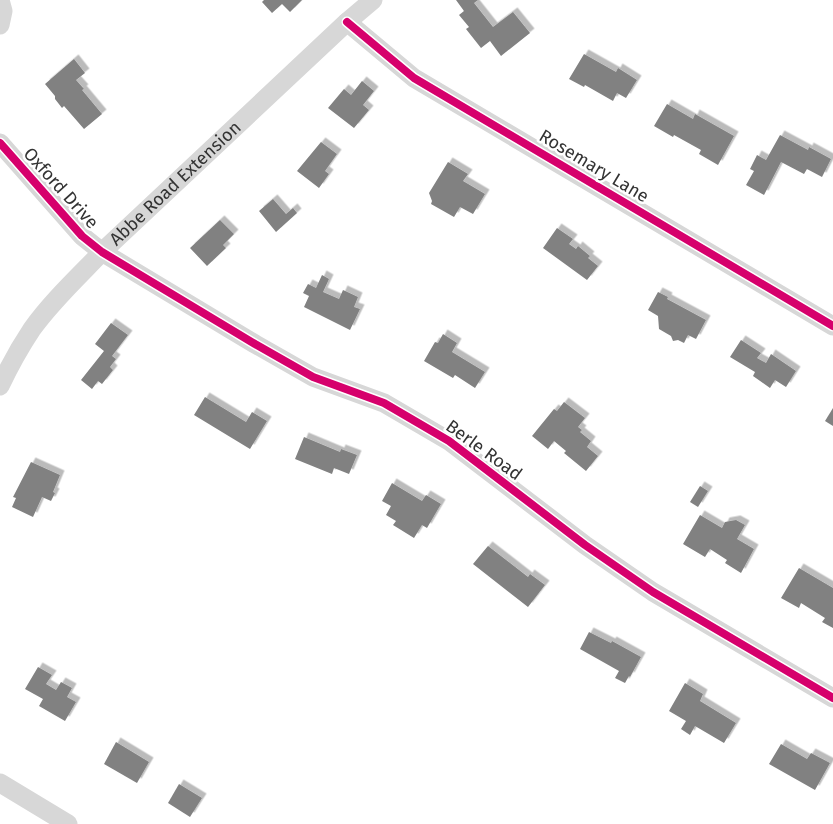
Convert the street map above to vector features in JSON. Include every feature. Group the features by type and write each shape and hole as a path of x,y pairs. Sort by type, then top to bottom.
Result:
{"street":[{"path":"0,0 3,12 0,25"},
{"name":"Abbe Road Extension","path":"0,386 32,329 64,291 102,252 372,0"},
{"name":"Rosemary Lane","path":"347,22 414,78 833,326"},
{"name":"Oxford Drive","path":"0,143 82,236 102,252"},
{"name":"Berle Road","path":"102,252 312,377 384,403 449,441 585,545 653,592 833,698"},
{"path":"0,783 68,824"}],"building":[{"path":"264,0 302,0 290,12 282,4 272,13 262,2"},
{"path":"456,0 478,0 474,3 493,27 513,12 530,33 501,56 490,41 481,48 466,29 469,27 459,15 464,11"},
{"path":"584,54 616,72 618,68 637,80 626,98 617,93 613,101 585,85 584,87 569,79"},
{"path":"74,59 85,73 76,80 102,114 84,129 64,106 62,108 45,84"},
{"path":"362,81 374,91 363,105 369,110 354,128 328,108 344,89 351,95"},
{"path":"667,104 693,119 695,114 734,136 718,165 699,154 701,150 654,126"},
{"path":"780,135 808,150 809,147 831,159 822,177 807,169 804,174 781,162 764,195 746,185 754,171 750,169 757,155 766,160"},
{"path":"321,142 337,154 325,171 329,174 319,188 297,171"},
{"path":"448,162 468,174 463,181 485,194 473,214 460,207 454,217 431,204 432,201 429,193"},
{"path":"273,199 286,214 293,208 297,213 276,232 259,211"},
{"path":"220,220 234,234 223,245 226,248 207,266 190,248"},
{"path":"557,228 573,239 569,244 576,249 578,246 598,266 587,280 543,248"},
{"path":"322,275 329,279 323,292 339,299 343,290 358,297 354,307 360,309 350,330 304,307 309,296 303,293 308,284 316,288"},
{"path":"658,292 668,297 667,299 706,320 696,339 688,335 684,343 678,340 673,341 671,336 659,329 658,316 648,310"},
{"path":"111,323 128,335 112,356 116,359 110,367 113,370 102,384 98,381 92,389 81,380 104,351 95,344"},
{"path":"443,334 457,343 452,352 485,372 475,388 455,375 453,378 424,361 435,342 438,343"},
{"path":"741,340 761,353 757,358 766,363 771,354 796,371 786,387 775,380 770,388 753,376 755,372 730,357"},
{"path":"205,397 246,422 252,412 267,421 250,449 194,415"},
{"path":"564,402 585,418 578,427 582,430 580,432 591,441 587,447 598,456 586,471 564,453 566,451 554,441 548,449 532,436 554,409 557,411"},
{"path":"833,408 833,426 825,421"},
{"path":"304,437 340,452 341,449 357,455 349,474 334,468 332,474 295,459"},
{"path":"31,462 60,475 51,501 42,497 33,517 12,507 16,498 13,497"},
{"path":"392,483 422,501 426,495 441,504 427,528 422,525 414,538 393,525 396,521 386,515 391,506 382,501"},
{"path":"700,486 708,491 698,507 690,502"},
{"path":"700,515 722,528 725,522 736,520 745,525 737,539 754,549 741,573 725,563 727,560 710,549 705,557 683,544"},
{"path":"488,546 528,577 530,574 545,585 528,607 473,564"},
{"path":"799,568 833,588 833,628 822,622 825,618 801,603 799,608 781,598"},
{"path":"589,632 611,643 612,641 641,657 625,683 615,678 619,671 580,649"},
{"path":"38,667 52,675 46,684 56,690 61,682 72,688 67,697 76,702 65,721 39,706 43,699 25,689"},
{"path":"685,683 703,694 700,701 736,723 724,743 695,726 690,735 681,729 686,721 669,711"},
{"path":"116,742 149,762 137,783 104,764"},
{"path":"781,744 807,759 811,753 830,763 815,790 769,764"},
{"path":"179,784 202,798 190,817 168,803"}],"cycle path":[{"path":"347,22 414,78 833,326"},
{"path":"0,143 82,236 102,252 313,377 384,403 449,441 585,545 653,592 833,698"}]}
